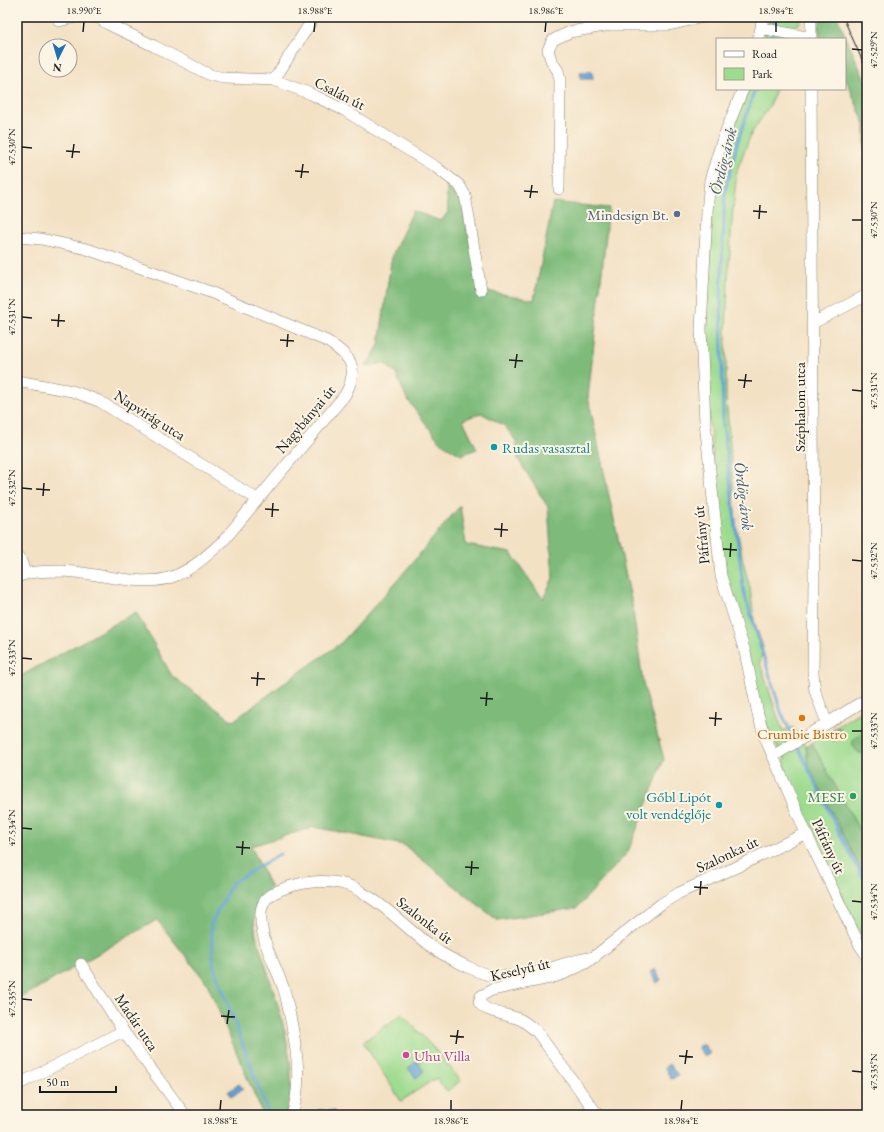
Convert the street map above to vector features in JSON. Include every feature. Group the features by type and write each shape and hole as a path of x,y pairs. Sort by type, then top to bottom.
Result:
{"street":[{"path":"59,21 76,17"},
{"name":"Csalán út","path":"97,17 108,24 210,75 224,78 274,80 311,94 344,110 437,168 459,184 465,195 481,290"},
{"path":"274,80 314,17"},
{"path":"559,188 560,80 558,71 549,55 548,50 552,41 570,32 610,25 669,25 703,17"},
{"path":"760,28 811,38 811,17"},
{"path":"864,17 867,24"},
{"name":"Páfrány út","path":"743,90 719,147 708,192 700,329 704,422 721,576 745,652 764,735 777,753 806,833 859,944 867,956"},
{"name":"Széphalom utca","path":"811,90 814,323 813,683 827,724"},
{"name":"Nagybányai út","path":"17,237 41,239 87,249 210,292 326,341 349,359 353,371 351,384 346,395 224,540 207,556 171,577 151,581 75,572 50,571 21,575"},
{"path":"814,323 867,294"},
{"name":"Napvirág utca","path":"17,381 72,391 99,401 258,499"},
{"path":"17,555 21,561 21,575"},
{"path":"777,753 867,699"},
{"name":"Szalonka út","path":"292,1115 298,1086 296,1046 284,988 267,947 261,912 264,901 273,893 298,883 325,882 338,883 353,887 386,908 430,946 455,961 480,973 499,976 520,976 536,973 581,958 594,957 661,904 679,893 806,833"},
{"name":"Keselyű út","path":"594,957 586,963 556,976 492,990 481,996 479,1002 484,1008 519,1019 528,1024 537,1032 598,1115"},
{"name":"Madár utca","path":"81,964 123,1031 184,1115"},
{"path":"17,1085 123,1031"}],"green space":[{"path":"768,17 802,17 799,24 793,28 791,38 764,38 769,23"},
{"path":"818,17 837,17 867,85 867,165 864,160 865,125 846,79 846,38 821,38 819,36"},
{"path":"749,90 776,90 770,105 751,134 737,170 732,220 726,335 726,398 736,522 743,561 750,588 754,620 763,647 760,663 777,715 783,731 793,727 806,746 808,765 867,881 867,931 861,934 820,854 801,812 804,810 800,800 796,800 784,764 785,756 778,748 770,733 760,709 724,573 708,407 706,341 713,186 721,155"},
{"path":"446,181 459,193 481,290 534,300 553,202 609,208 588,397 632,604 643,683 664,759 628,852 577,908 497,920 404,845 314,827 251,846 271,888 266,892 257,905 255,928 282,1019 290,1059 291,1079 290,1098 286,1115 263,1115 207,983 157,920 17,1000 17,678 136,612 172,676 233,721 341,643 396,582 460,506 466,545 511,553 543,599 553,578 548,507 518,459 516,441 505,426 481,413 463,420 477,449 461,455 440,442 407,399 396,374 382,363 372,366 365,365 370,361 379,345 391,261 395,249 413,211 441,221 448,212"},
{"name":"MESE","path":"867,707 867,850 812,743"},
{"path":"867,708 867,753 859,753 853,746 853,741 862,733 865,709"},
{"path":"836,727 841,729 839,737 833,741 827,733"},
{"path":"812,743 867,844 867,881 808,765 806,746"},
{"path":"402,1014 439,1054 461,1081 447,1091 436,1078 401,1101 363,1042"}],"water":[{"path":"592,71 593,79 581,79 580,72"},
{"path":"655,969 661,980 657,983 650,972"},
{"path":"703,1044 710,1053 705,1057 698,1047"},
{"path":"417,1061 424,1071 416,1078 408,1068"},
{"path":"669,1064 678,1075 672,1079 664,1068"},
{"path":"239,1084 243,1089 231,1097 228,1092"},
{"path":"318,1110 334,1111 335,1115 313,1115"}],"waterway":[{"name":"Ördög-árok","path":"773,27 774,17"},
{"name":"Ördög-árok","path":"770,38 772,33"},
{"name":"Ördög-árok","path":"755,90 738,141 725,190 721,297 723,425 744,593 781,712 841,836 867,885"},
{"path":"269,1115 214,967 211,924 232,883 280,854"}],"tram line":[{"path":"843,17 867,71"}],"place":[{"name":"Mindesign Bt.","path":"677,214"},
{"name":"Rudas vasasztal","path":"494,447"},
{"name":"Crumbie Bistro","path":"802,718"},
{"name":"MESE","path":"853,796"},
{"name":"Gőbl Lipót volt vendéglője","path":"719,805"},
{"name":"Uhu Villa","path":"406,1055"}]}
